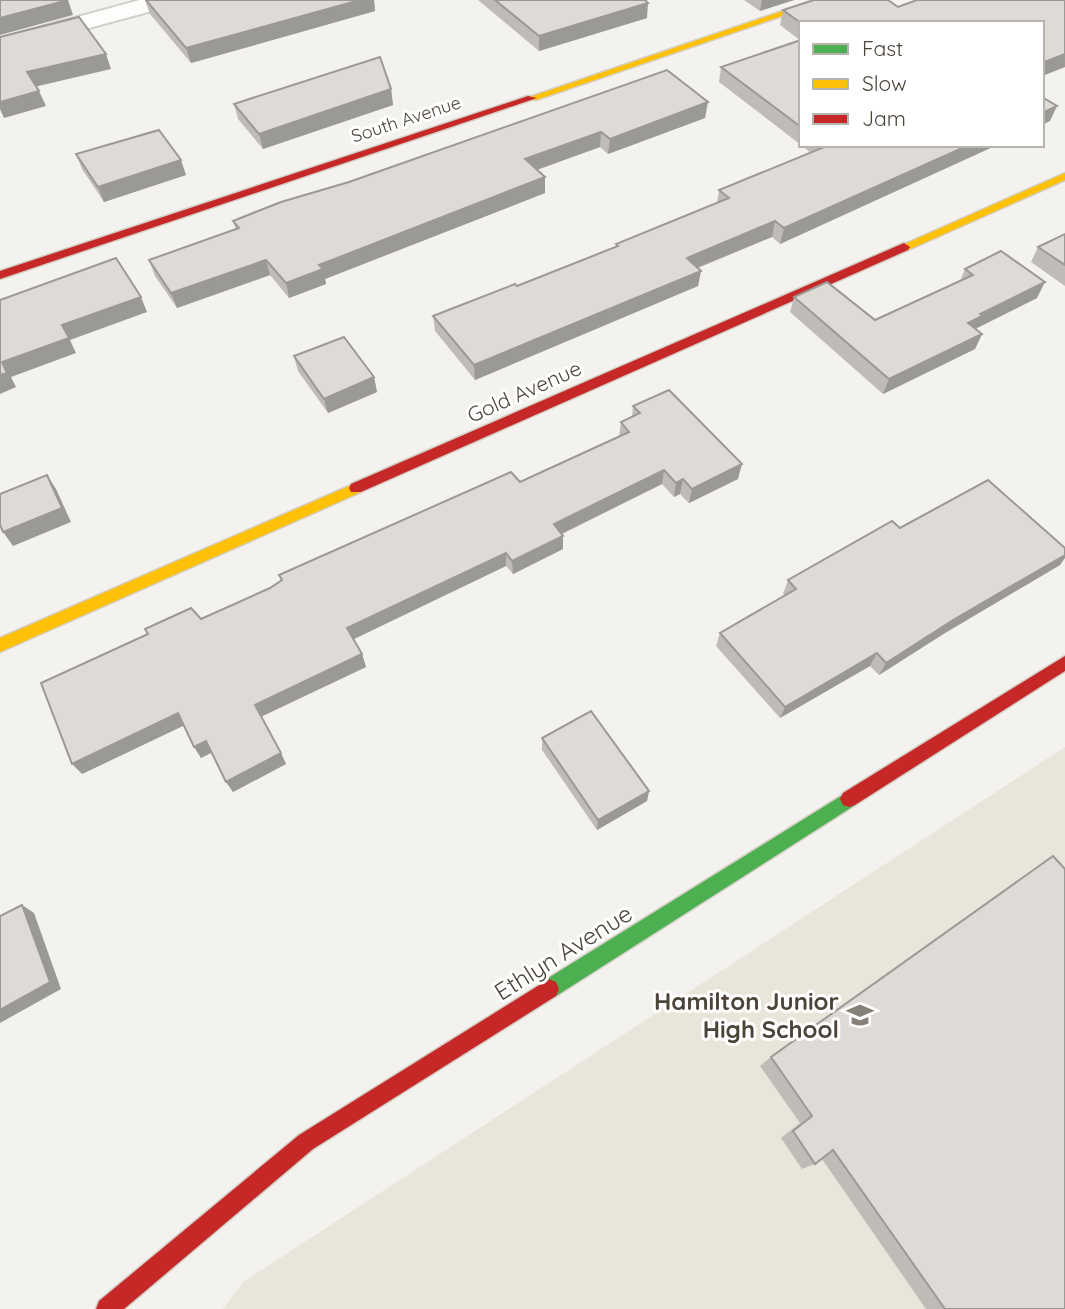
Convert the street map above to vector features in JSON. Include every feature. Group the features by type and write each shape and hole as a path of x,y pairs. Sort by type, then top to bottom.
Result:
{"street":[{"path":"0,45 166,0"},
{"name":"South Avenue","path":"0,275 824,0"},
{"name":"Gold Avenue","path":"0,645 1065,176"},
{"name":"Ethlyn Avenue","path":"107,1309 306,1142 1065,663"}],"shaded area":[{"name":"Hamilton Junior High School","path":"1065,747 1065,1309 223,1309 243,1282"}],"building":[{"path":"0,0 68,0 0,18"},
{"path":"146,0 360,0 186,48"},
{"path":"495,0 645,0 648,3 539,36"},
{"path":"814,0 888,0 898,7 917,0 1065,0 1065,54 1044,62 1044,21 799,22 783,10"},
{"path":"79,17 106,54 27,72 39,91 0,102 0,37"},
{"path":"799,41 799,126 721,67"},
{"path":"380,57 391,89 259,134 234,104"},
{"path":"667,70 708,102 610,139 601,132 525,159 545,177 319,265 323,269 286,283 266,260 171,293 149,260 239,228 233,221 281,202 349,182"},
{"path":"1044,98 1057,106 1044,112"},
{"path":"159,130 181,160 98,187 76,154"},
{"path":"825,147 965,147 784,228 775,221 687,258 701,271 474,365 433,316 618,246 616,244 729,198 719,190"},
{"path":"1065,234 1065,265 1038,247"},
{"path":"1001,251 1045,282 980,314 982,316 968,323 982,334 889,379 794,297 827,282 875,320 973,275 965,269"},
{"path":"116,258 141,297 62,325 69,338 2,362 7,373 0,375 0,300"},
{"path":"344,337 374,377 324,399 294,356"},
{"path":"669,390 742,464 692,489 683,479 676,483 664,470 554,524 563,536 512,561 506,553 347,628 362,654 255,705 281,753 226,782 206,741 194,747 178,713 72,764 41,683 148,634 145,629 191,608 201,619 270,588 282,580 279,575 511,472 520,482 629,432 621,422 640,413 633,406"},
{"path":"47,475 62,508 3,532 0,525 0,494"},
{"path":"988,480 1065,548 1065,555 953,620 886,663 877,653 785,707 720,633 796,589 788,580 892,521 900,528"},
{"path":"591,711 649,791 598,820 542,738"},
{"path":"1053,856 1065,869 1065,1309 945,1309 833,1150 815,1164 793,1131 812,1116 771,1057"},
{"path":"22,905 50,982 0,1010 0,916"}],"traffic: fast":[{"path":"549,989 849,799"}],"traffic: slow":[{"path":"532,98 824,0"},
{"path":"904,247 1065,176"},
{"path":"0,645 356,488"}],"traffic: jam":[{"path":"0,275 532,98"},
{"path":"356,488 904,247"},
{"path":"849,799 1065,663"},
{"path":"107,1309 306,1142 549,989"}],"place":[{"name":"Hamilton Junior High School","path":"860,1015"}]}
